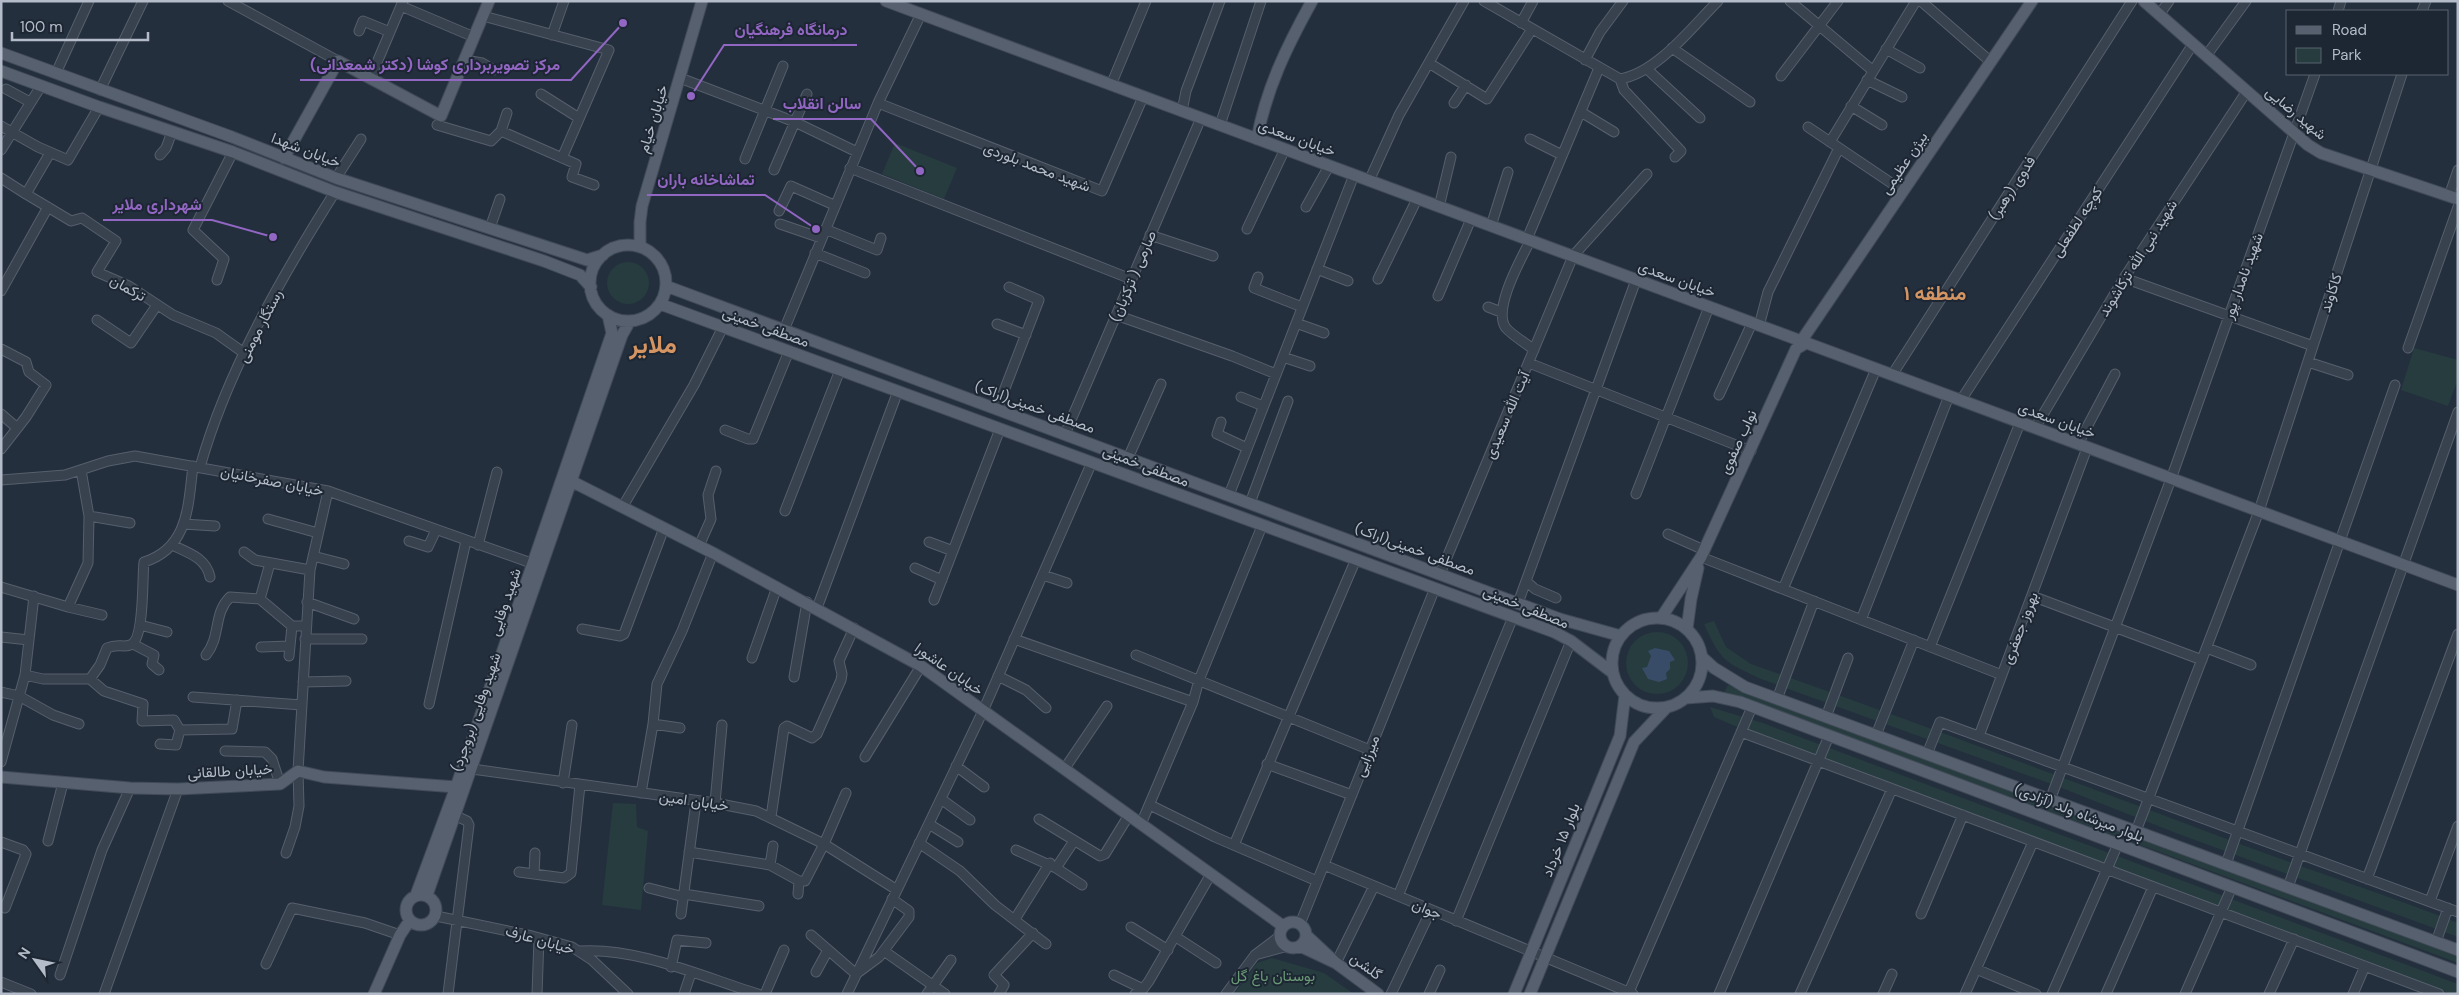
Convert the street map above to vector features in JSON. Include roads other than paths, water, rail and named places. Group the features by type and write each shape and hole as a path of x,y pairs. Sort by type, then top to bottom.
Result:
{"main road":[{"path":"284,158 338,61 439,120 489,1"},
{"name":"خیابان خیام","path":"640,246 639,235 642,206 702,1"},
{"name":"خیابان سعدی","path":"886,1 900,4 922,14 1285,150 2458,585"},
{"path":"1258,139 1263,106 1282,61 1312,1"},
{"name":"بیژن عظیمی","path":"1806,343 1804,337 2032,1"},
{"name":"شهید رضایی","path":"2144,1 2294,133 2321,153 2453,197"},
{"name":"خیابان شهدا","path":"1,54 336,178 587,260 603,255"},
{"name":"خیابان شهدا","path":"1,71 99,107 233,152 335,192 562,268 580,275 590,287"},
{"path":"620,246 640,246 655,256 662,265 666,286 660,304 648,315 630,321 619,320 608,315 597,305 590,287 594,266 603,255 620,246"},
{"name":"مصطفی خمینی(اراک)","path":"666,286 1560,619 1621,636"},
{"name":"مصطفی خمینی","path":"660,304 1262,526 1513,616 1572,641 1613,673"},
{"name":"شهید وفایی","path":"421,895 456,787 612,333 608,315"},
{"path":"571,481 622,335 630,321"},
{"name":"نواب صفوی","path":"1703,553 1796,349 1806,343"},
{"name":"خیابان عاشورا","path":"571,481 713,552 921,666 1211,874 1282,931"},
{"name":"شهید وفایی (بروجرد)","path":"421,895 456,816 571,481"},
{"path":"1661,618 1703,553"},
{"path":"1687,629 1691,599 1703,553"},
{"path":"1661,618 1675,621 1687,629 1694,637 1702,657 1701,675 1693,691 1686,698 1666,708 1651,708 1637,704 1625,695 1617,685 1613,673 1613,654 1621,636 1638,622 1661,618"},
{"name":"بلوار میرشاه ولد (آزادی)","path":"1702,657 1714,668 1745,687 2458,950"},
{"name":"بلوار ۱۵ خرداد","path":"1514,994 1620,736 1625,695"},
{"name":"بلوار میرشاه ولد (آزادی)","path":"1686,698 1713,696 1752,707 2458,972"},
{"name":"بلوار ۱۵ خرداد","path":"1530,994 1634,742 1666,708"},
{"path":"298,771 324,777 456,787"},
{"name":"خیابان طالقانی","path":"1,777 130,788 178,789 280,784 298,771"},
{"path":"421,895 436,904 436,916 426,924 416,924 410,920 406,908 410,899 421,895"},
{"path":"374,994 400,935 410,920"},
{"path":"1293,921 1300,924 1306,935 1336,963 1300,946 1288,946 1282,931 1293,921"},
{"path":"1300,946 1306,935"},
{"name":"گلشن","path":"1336,963 1378,994"}],"street":[{"path":"56,73 89,1"},
{"path":"100,90 143,1"},
{"path":"228,1 338,61"},
{"path":"552,35 564,1"},
{"path":"1111,85 1146,1"},
{"path":"1182,111 1186,91 1220,1"},
{"path":"1220,125 1261,1"},
{"path":"1369,181 1399,114 1464,1"},
{"path":"1521,23 1533,1"},
{"path":"1585,60 1600,32 1623,1"},
{"path":"1490,3 1521,23 1620,79 1629,77 1647,68 1672,48 1718,1"},
{"path":"1790,1 1872,70"},
{"path":"1781,76 1838,1"},
{"name":"فدوی (رهبر)","path":"1892,375 2132,1"},
{"path":"2159,15 2169,1"},
{"path":"2206,56 2246,1"},
{"path":"1830,142 1872,70 1922,2 1991,62"},
{"path":"370,79 402,4 474,37"},
{"path":"784,330 834,205 878,103 922,14"},
{"path":"483,16 609,50 562,158"},
{"path":"358,31 363,21 390,32"},
{"path":"1429,63 1487,98 1532,29"},
{"name":"کوچه لطفعلی","path":"1961,400 2193,44"},
{"path":"1672,48 1750,102"},
{"path":"1886,49 1920,68"},
{"path":"464,60 482,63 494,70"},
{"path":"745,159 783,66"},
{"path":"1534,350 1506,328 1501,312 1516,267 1599,68"},
{"path":"1647,68 1700,118"},
{"name":"شهید نامدار پور","path":"2050,800 2171,478 2315,75"},
{"name":"کاکاوند","path":"2136,831 2259,511 2402,75"},
{"path":"680,78 794,122 857,152"},
{"path":"1620,79 1624,90 1682,151 1675,157"},
{"path":"1867,80 1902,97"},
{"path":"1454,103 1466,85"},
{"path":"1,150 41,86"},
{"path":"6,89 30,102"},
{"name":"شهید نبی الله ترکاشوند","path":"2035,428 2124,278 2247,91"},
{"path":"542,94 579,118"},
{"path":"774,170 807,94"},
{"name":"شهید محمد بلوردی","path":"878,103 1102,191 1143,97"},
{"path":"1851,106 1882,125"},
{"path":"1,126 68,160 99,107"},
{"path":"1581,112 1614,132"},
{"path":"439,120 490,141 501,131 507,113"},
{"name":"صارمی ( ترکزبان)","path":"1065,434 1200,118"},
{"path":"1808,127 1903,191"},
{"path":"501,131 576,164 572,177 594,185"},
{"path":"160,155 166,148 172,132"},
{"path":"336,178 361,138"},
{"path":"1530,139 1562,155"},
{"path":"1719,395 1755,324 1768,292 1838,148"},
{"path":"1248,229 1285,150"},
{"path":"26,194 50,152"},
{"path":"217,280 224,259 193,230 233,152"},
{"path":"1439,207 1451,157"},
{"path":"1306,207 1329,166"},
{"path":"850,168 1131,279"},
{"path":"2453,197 2458,170"},
{"path":"1492,226 1508,172"},
{"name":"آیت الله سعیدی","path":"1440,574 1573,256 1647,174"},
{"path":"1229,495 1354,175"},
{"name":"ترکمان","path":"1,178 71,221 82,218 116,241 97,272 129,286 173,315 216,333 244,353"},
{"path":"779,211 791,186 834,205"},
{"name":"رستگار مومنی","path":"172,545 186,515 197,467 244,353 305,240 335,192"},
{"path":"1378,279 1417,198"},
{"path":"490,228 500,199"},
{"path":"2408,348 2458,206"},
{"path":"1,291 48,207"},
{"path":"1438,296 1471,219"},
{"path":"780,224 821,238"},
{"path":"825,229 877,250 881,238"},
{"path":"1150,235 1213,256"},
{"path":"815,254 865,273"},
{"path":"1317,269 1348,281"},
{"path":"1258,277 1254,288 1302,307"},
{"path":"2124,278 2313,346"},
{"path":"1518,603 1636,280"},
{"path":"997,409 1039,300 1009,287"},
{"path":"97,320 131,343 157,305"},
{"path":"1488,307 1501,312"},
{"path":"1636,494 1709,307"},
{"path":"1116,315 1232,356 1276,374"},
{"path":"1296,323 1324,333"},
{"path":"997,324 1026,335"},
{"path":"623,506 694,385 723,327"},
{"path":"1,349 26,362 29,372 46,385 1,449"},
{"path":"725,430 748,439 753,439 789,351"},
{"path":"1283,357 1310,366"},
{"path":"1529,362 1751,451"},
{"path":"2308,362 2348,375"},
{"path":"1783,589 1876,369"},
{"path":"785,511 840,370"},
{"name":"بهروز جعفری","path":"1979,736 2032,596 2083,446 2115,374"},
{"path":"1128,458 1161,384"},
{"path":"2226,864 2395,384"},
{"path":"817,608 898,391"},
{"path":"1862,620 1949,396"},
{"path":"1241,397 1264,406"},
{"path":"1250,503 1288,401"},
{"path":"2288,887 2458,412"},
{"path":"1,414 16,427"},
{"path":"1221,422 1217,434 1247,448"},
{"path":"1930,647 2020,423"},
{"path":"934,600 1000,429"},
{"name":"خیابان صفرخانیان","path":"1,480 65,475 108,461 135,456 328,491 388,510 436,530 534,564"},
{"path":"847,994 983,710 1092,462"},
{"path":"68,607 88,563 89,516 81,470"},
{"path":"699,546 711,519 708,495 716,471"},
{"path":"478,545 497,472"},
{"path":"286,853 295,827 299,806 298,771 310,570 328,491"},
{"path":"89,516 130,523"},
{"path":"268,519 318,533"},
{"path":"183,524 216,526"},
{"path":"1141,824 1193,702 1199,680 1262,526"},
{"path":"582,629 620,636 624,634 664,528"},
{"path":"409,541 428,547 436,530"},
{"path":"1668,534 1703,553 1783,589 2002,675"},
{"path":"429,704 466,541"},
{"path":"929,542 953,551"},
{"path":"133,644 140,625 144,562 158,558 172,545 195,555 208,567 210,577"},
{"path":"244,552 255,560 310,570"},
{"path":"641,793 653,724 657,684 682,631 713,552"},
{"path":"313,556 344,564"},
{"path":"1234,845 1356,559"},
{"path":"260,600 270,563"},
{"path":"915,568 942,580"},
{"path":"1043,575 1067,582"},
{"path":"1526,581 1535,589 1556,598"},
{"path":"1,587 68,607 102,614"},
{"path":"752,658 777,587"},
{"name":"میرزایی","path":"1300,924 1435,588"},
{"path":"1,762 25,675 34,596"},
{"path":"2032,596 2202,660"},
{"path":"206,655 213,647 221,605 230,597 260,600 292,626 306,626"},
{"path":"1777,699 1814,601"},
{"path":"307,602 354,619"},
{"path":"794,677 807,602"},
{"path":"1398,896 1513,616"},
{"path":"140,625 167,632"},
{"path":"289,656 292,626"},
{"path":"771,817 784,728 787,726 812,738 817,734 841,680 842,674 839,661 854,628"},
{"path":"2367,879 2458,634"},
{"path":"1,637 29,640"},
{"path":"305,639 362,639"},
{"path":"1014,639 1193,702"},
{"path":"1876,735 1914,640"},
{"path":"1456,921 1572,641"},
{"path":"90,679 100,665 107,648 117,644 129,646 133,644 154,655 152,664 158,670"},
{"path":"261,647 290,646"},
{"path":"2206,648 2251,665"},
{"path":"1136,655 1370,750"},
{"path":"1826,717 1848,658"},
{"path":"866,757 921,666"},
{"path":"25,675 43,679 90,679 104,691 144,704 142,721 174,720 180,730 176,745 160,744"},
{"path":"998,676 1026,690 1046,708"},
{"path":"303,682 346,681"},
{"path":"1,692 19,696 53,715 79,724"},
{"path":"193,697 302,705"},
{"path":"180,730 232,729 238,700"},
{"path":"1064,768 1107,706"},
{"path":"1631,993 1752,707"},
{"path":"1927,754 1940,722 2458,912"},
{"path":"563,783 572,724"},
{"path":"653,724 680,728"},
{"path":"715,803 722,725"},
{"path":"1742,732 2438,994"},
{"path":"1719,994 1829,736"},
{"path":"225,751 264,752 272,759 280,784"},
{"path":"1267,764 1352,795"},
{"path":"956,766 984,787"},
{"name":"خیابان امین","path":"472,769 696,802 715,803 756,811 824,844 896,890"},
{"path":"48,841 63,783"},
{"path":"519,872 564,878 571,873 580,785"},
{"path":"60,974 102,850 130,788"},
{"path":"104,994 178,789"},
{"path":"1800,994 1892,789"},
{"path":"689,852 770,865 799,881 807,879 846,793"},
{"path":"941,798 970,820"},
{"path":"681,914 696,802"},
{"path":"1150,804 1234,845 1317,881"},
{"path":"1039,819 1074,841 1103,856 1129,815"},
{"path":"448,994 469,825 467,820 456,816"},
{"path":"1921,914 1963,816"},
{"path":"928,824 958,842"},
{"path":"2430,901 2458,826"},
{"path":"1015,920 1053,866 1074,841"},
{"path":"1,842 23,850 26,854 5,908"},
{"path":"1965,994 2033,842"},
{"path":"919,843 960,871 996,905 1046,944"},
{"path":"2052,994 2118,844"},
{"path":"770,865 773,846"},
{"path":"1016,850 1053,866 1082,885"},
{"path":"534,874 535,853"},
{"name":"جوان","path":"1324,865 1531,953 1631,993"},
{"path":"1135,994 1144,989 1211,874"},
{"path":"798,894 799,881"},
{"path":"1336,963 1374,886"},
{"path":"2106,994 2153,887"},
{"path":"2185,994 2232,887"},
{"path":"649,888 684,896 759,906"},
{"path":"856,974 884,952 910,914 892,899"},
{"path":"266,964 292,908 365,923 400,935"},
{"path":"2436,942 2448,908"},
{"path":"1390,994 1432,910"},
{"name":"خیابان عارف","path":"436,916 539,938 580,951 628,994"},
{"path":"1131,927 1168,950"},
{"path":"1226,994 1255,955 1282,931"},
{"path":"999,994 1004,985 994,975 1033,933"},
{"path":"811,935 856,974"},
{"path":"1176,937 1216,963"},
{"path":"537,994 539,938"},
{"path":"2269,994 2294,939"},
{"path":"671,966 677,940 706,943"},
{"path":"1255,955 1288,946"},
{"path":"765,994 784,950"},
{"path":"816,972 828,950"},
{"path":"580,951 614,952 671,966 758,994"},
{"path":"884,952 945,994"},
{"path":"927,994 951,960"},
{"path":"2353,994 2365,966"},
{"path":"1976,969 2036,994"},
{"path":"1429,994 1440,970"},
{"path":"684,994 692,973"},
{"path":"1883,994 1892,974"},
{"path":"1114,975 1144,989"},
{"path":"2,985 31,994"}],"water":[{"path":"1655,648 1669,651 1675,660 1670,662 1670,669 1666,673 1667,679 1659,682 1648,679 1642,668 1647,667 1651,656 1648,651"}],"place":[{"name":"مرکز تصویربرداری کوشا (دکتر شمعدانی)","path":"623,23"},
{"name":"درمانگاه فرهنگیان","path":"691,96"},
{"name":"سالن انقلاب","path":"920,171"},
{"name":"تماشاخانه باران","path":"816,229"},
{"name":"شهرداری ملایر","path":"273,237"}],"district":[{"name":"منطقه ۱","path":"1935,293"},
{"name":"ملایر","path":"653,344"}],"park label":[{"name":"بوستان باغ گل","path":"1273,976"}]}
